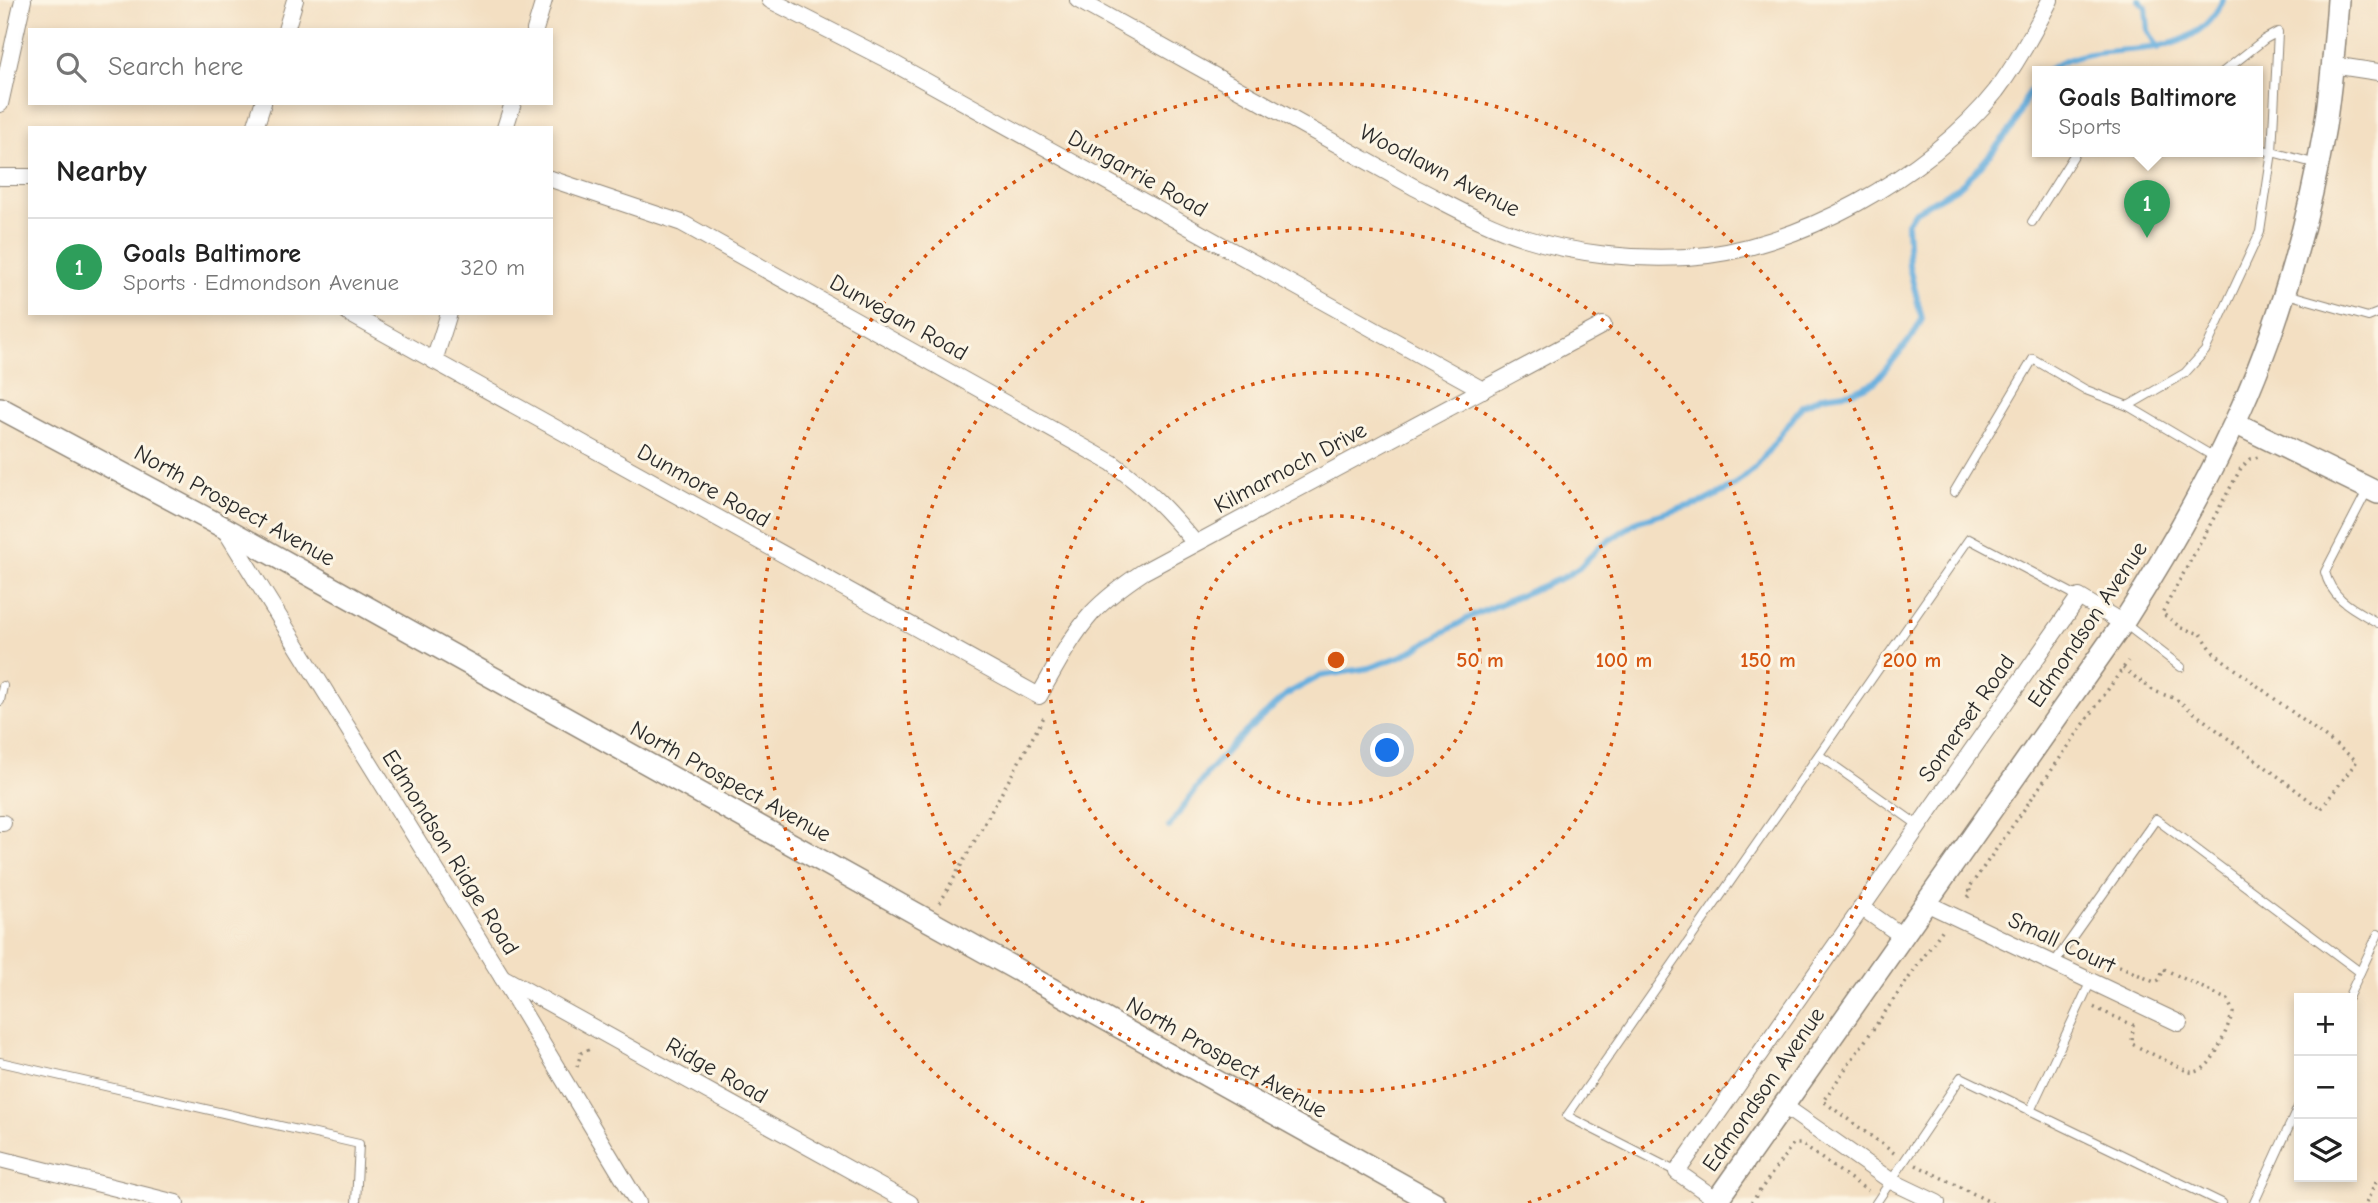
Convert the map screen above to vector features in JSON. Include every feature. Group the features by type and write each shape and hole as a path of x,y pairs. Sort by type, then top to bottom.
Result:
{"street":[{"path":"0,104 23,0"},
{"path":"287,28 295,0"},
{"path":"536,28 544,0"},
{"name":"Dungarrie Road","path":"770,0 884,58 1483,390"},
{"name":"Woodlawn Avenue","path":"1078,0 1414,187 1524,238 1575,250 1631,256 1676,257 1732,250 1831,218 1929,157 1995,92 2017,61 2050,0"},
{"name":"Edmondson Avenue","path":"1716,1202 2123,623 2157,569 2235,424 2259,363 2297,247 2325,127 2338,0"},
{"path":"2332,65 2378,72"},
{"path":"256,126 262,105"},
{"path":"506,126 512,105"},
{"path":"0,177 28,177"},
{"name":"Dunvegan Road","path":"553,180 682,223 1112,463 1140,483 1164,506 1195,543"},
{"name":"Dunmore Road","path":"352,315 1039,696"},
{"path":"434,361 448,315"},
{"name":"Kilmarnoch Drive","path":"1039,696 1070,642 1093,613 1143,572 1603,325"},
{"name":"North Prospect Avenue","path":"1,411 223,527 1435,1203"},
{"path":"2235,424 2373,490"},
{"name":"Edmondson Ridge Road","path":"223,527 502,977 638,1203"},
{"path":"2079,597 2123,623"},
{"name":"Somerset Road","path":"1677,1172 2079,597"},
{"name":"Small Court","path":"1926,903 2179,1023"},
{"path":"1861,907 1902,936"},
{"name":"Ridge Road","path":"502,977 910,1203"},
{"path":"1784,1106 1891,1181 1937,1203"},
{"path":"0,1159 176,1203"},
{"path":"1677,1172 1716,1202"}],"lane":[{"path":"2129,406 2185,373 2205,351 2260,232 2272,152 2278,32 2231,66"},
{"path":"2263,150 2317,164"},
{"path":"2032,222 2073,157"},
{"path":"2283,293 2368,317 2378,313"},
{"path":"1954,492 2033,359 2087,390 2129,406 2217,458"},
{"path":"2373,490 2325,572 2331,590 2343,603 2378,623"},
{"path":"1677,1172 1567,1116 1969,539 2079,597"},
{"path":"2123,623 2181,667"},
{"path":"0,701 3,687"},
{"path":"1819,755 1918,825"},
{"path":"2054,963 2156,819 2360,972"},
{"path":"2350,993 2378,933"},
{"path":"2030,1111 2091,981"},
{"path":"0,1062 359,1144 356,1203"},
{"path":"1878,1200 1962,1077 2222,1203"},
{"path":"2254,1203 2294,1116"}],"path":[{"path":"2123,668 2154,691 2176,699 2321,809 2357,761 2214,653 2201,634 2181,628 2162,613 2241,468 2255,457 2266,460"},
{"path":"1968,897 1971,894 1969,888 2128,661"},
{"path":"939,905 1044,717"},
{"path":"1944,927 1823,1101 1906,1160 1992,1203"},
{"path":"2069,942 2154,982 2160,980 2164,969 2228,1000 2234,1013 2208,1067 2197,1073 2189,1072 2132,1044 2133,1026 2082,1001"},
{"path":"579,1073 577,1062 581,1053 588,1048 598,1048"},
{"path":"1751,1203 1793,1144 1801,1144 1878,1200"},
{"path":"2366,1203 2378,1178"}],"waterway":[{"path":"2139,0 2146,7 2148,31 2158,48"},
{"path":"2054,66 2091,54 2155,47 2175,42 2193,34 2209,20 2223,0"},
{"path":"1169,827 1208,772 1236,741 1287,694 1320,676 1369,668 1404,655 1472,616 1564,577 1579,568 1599,547 1638,521 1703,502 1734,486 1756,467 1802,406 1823,396 1852,392 1875,382 1913,336 1922,319 1909,266 1907,223 1914,212 1958,187 1976,171 2013,127 2032,90"}],"place":[{"name":"Goals Baltimore","path":"2147,238"}]}
